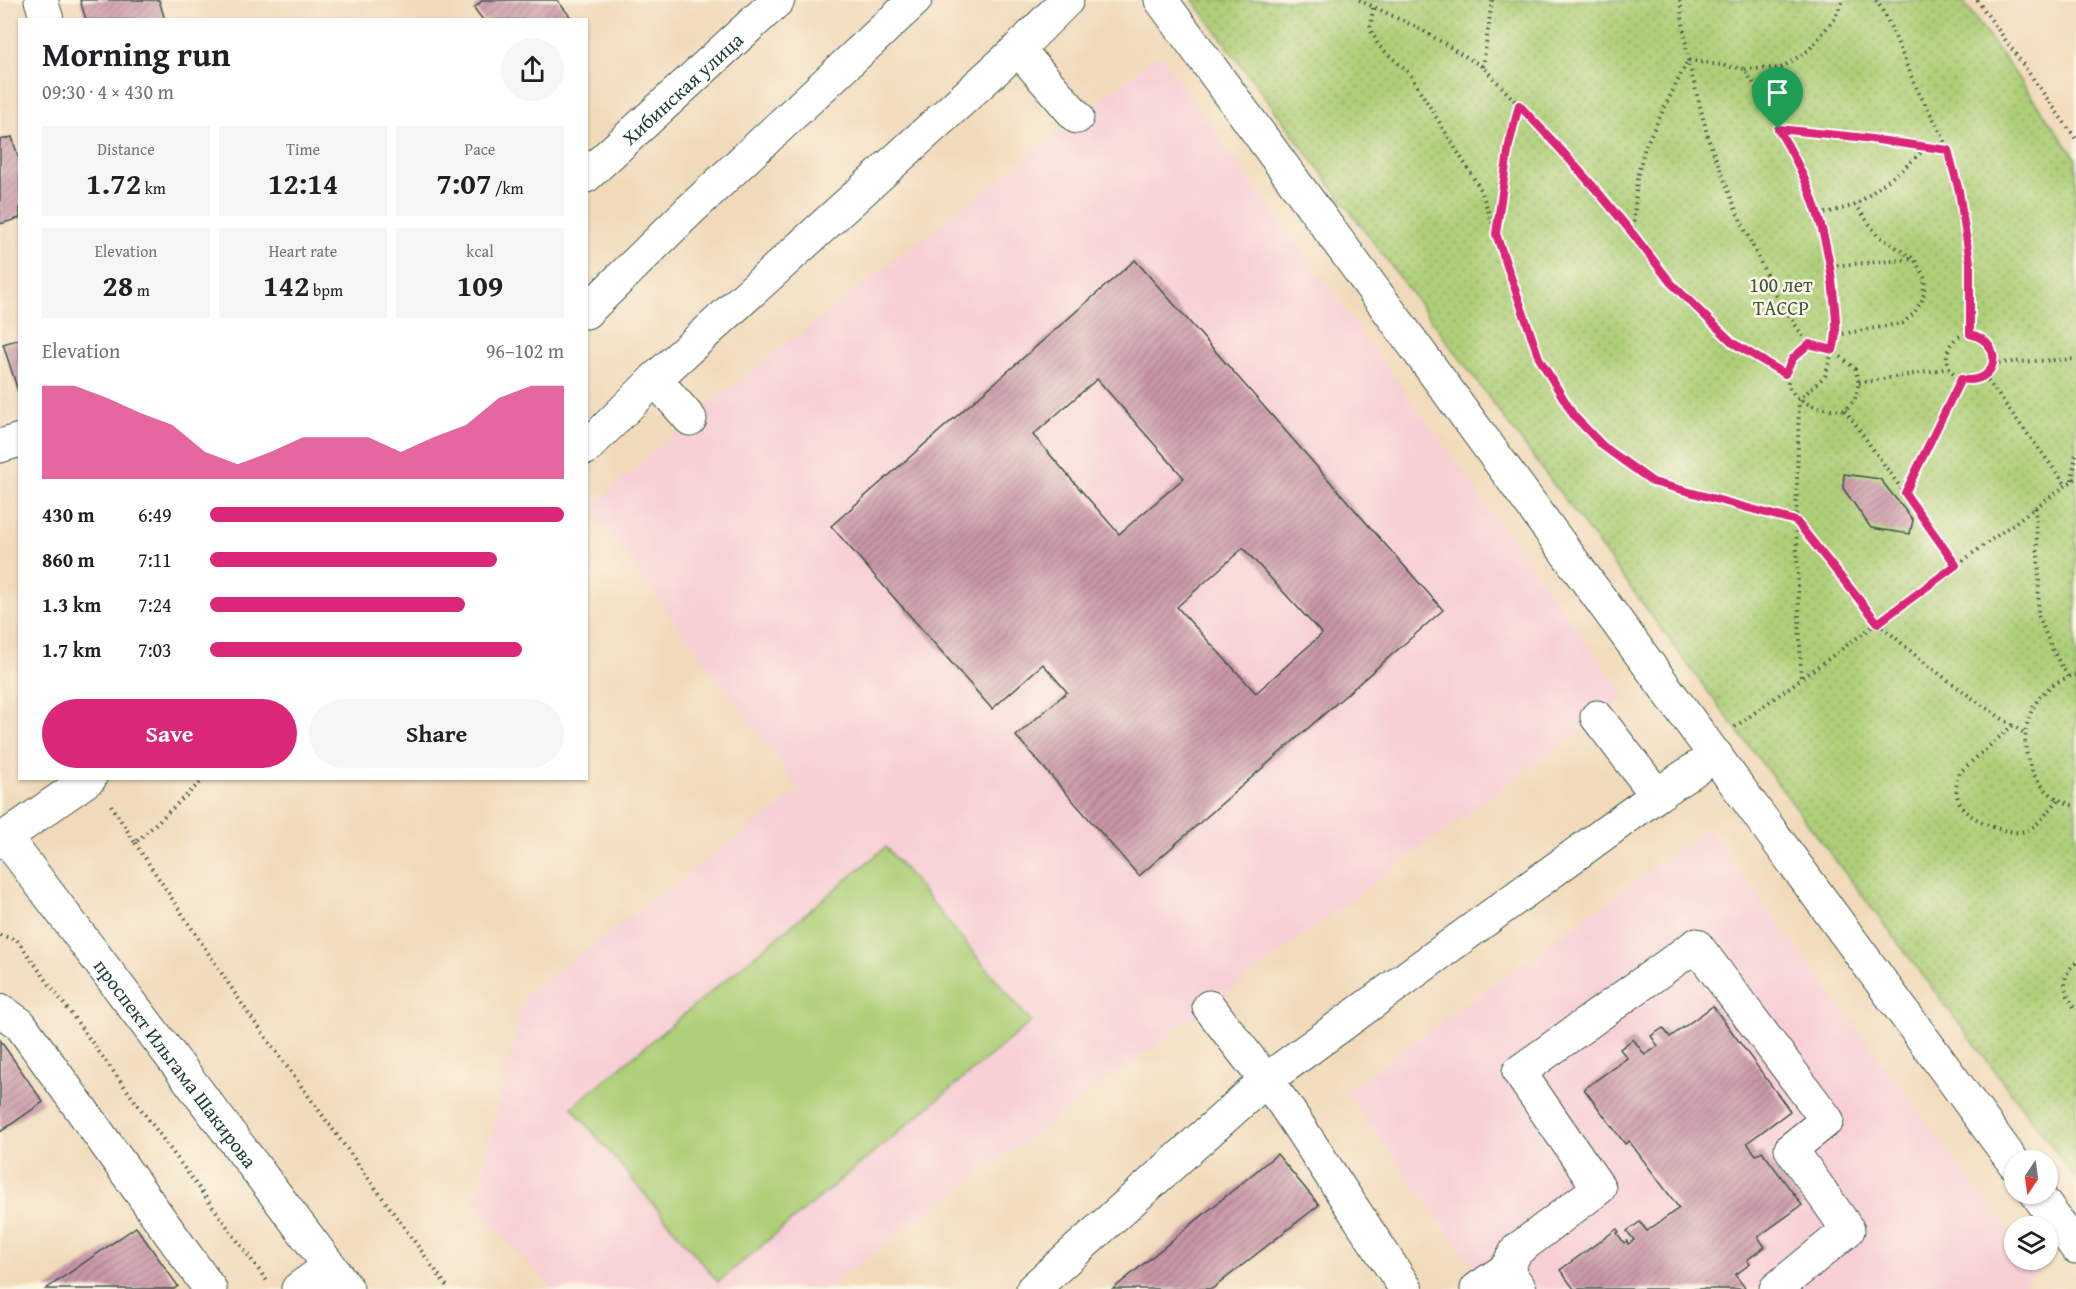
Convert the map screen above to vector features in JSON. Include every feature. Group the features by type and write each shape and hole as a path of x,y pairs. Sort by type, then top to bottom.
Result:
{"street":[{"path":"41,0 46,18"},
{"name":"Хибинская улица","path":"588,174 778,0"},
{"path":"588,310 690,210 915,0"},
{"path":"588,445 655,380 1017,49 1067,0"},
{"path":"1161,0 1723,743 2005,1150"},
{"path":"1017,49 1077,117"},
{"path":"655,380 690,419"},
{"path":"0,446 18,441"},
{"path":"1597,717 1657,795"},
{"path":"1033,1289 1266,1080 1657,795 1723,743"},
{"path":"3,840 98,788"},
{"name":"проспект Ильгама Шакирова","path":"3,840 338,1277"},
{"path":"1477,1289 1513,1279 1517,1250 1599,1188 1519,1072 1696,945 1827,1120 1791,1149 1848,1230 1776,1289"},
{"path":"1209,1007 1284,1104 1406,1289"},
{"path":"0,1010 20,1024 210,1289"},
{"path":"2044,1204 2076,1247"},
{"path":"298,1289 338,1277"}],"path":[{"path":"1359,0 1422,30 1483,67 1562,151 1633,234 1671,283 1733,343 1785,374 1790,390 1799,400 1828,409 1845,410"},
{"path":"1483,67 1492,0"},
{"path":"1680,0 1688,60 1710,141 1738,215 1776,295 1809,344 1833,350 1855,369 1859,383 1855,399 1845,410"},
{"path":"1688,60 1745,69 1780,68 1809,50 1834,19 1843,0"},
{"path":"1876,0 1887,16 1914,83 1948,150 1959,191 1970,262 1970,334"},
{"path":"1977,0 2076,139"},
{"path":"1373,8 1370,29 1374,38 1379,46 1409,73 1481,190 1539,358 1574,416 1603,446 1653,482 1796,521 1878,623 1926,664 2024,733"},
{"path":"1633,234 1637,177 1645,147 1688,60"},
{"path":"1745,69 1794,153 1819,215 1831,266 1837,335 1825,376 1799,400 1796,521 1801,678"},
{"path":"1496,234 1509,145 1519,105"},
{"path":"1778,129 1948,150"},
{"path":"1819,215 1856,205 1903,169 1925,148"},
{"path":"1837,335 1903,323 1914,313 1923,299 1925,278 1914,259 1877,235 1856,205"},
{"path":"1831,266 1914,259"},
{"path":"1970,334 1986,340 1994,355 1993,363 1984,376 1969,381 1961,379 1950,368 1947,359 1948,350 1953,342 1960,336 1970,334"},
{"path":"1785,374 1793,358 1809,344"},
{"path":"1993,363 2076,359"},
{"path":"1859,383 1950,368"},
{"path":"1984,376 2066,485"},
{"path":"1905,493 1961,379"},
{"path":"1845,410 1956,565"},
{"path":"1723,743 1801,678 2074,479 2076,454"},
{"path":"2035,508 2039,575 2038,615 2053,651 2068,676"},
{"path":"2076,675 2068,676 2052,685 2038,698 2029,714 2024,733 2025,754 2034,775 2047,791 2066,804 2076,806"},
{"path":"2013,725 1960,772 1955,782 1960,804 1968,813 1992,827 2013,833 2028,830 2059,799"},
{"path":"135,843 203,780"},
{"path":"98,788 248,1013 448,1289"},
{"path":"0,935 17,940 272,1289"},
{"path":"2076,963 2071,967 2065,983 2066,997 2076,1010"}],"shaded area":[{"path":"1159,54 1626,696 826,1289 552,1289 474,1204 525,995 800,791 591,508 690,419"},
{"path":"1708,829 2004,1226 2004,1270 2038,1270 2039,1272 2015,1289 1490,1289 1345,1091"}],"green space":[{"name":"100 лет ТАССР","path":"1193,0 1962,0 2076,158 2076,1178 2058,1154 2058,1150 2055,1150 1706,689"},
{"path":"886,847 1031,1022 718,1282 572,1107"}],"building":[{"path":"80,0 159,0 164,18 85,18"},
{"path":"483,0 557,0 571,18 482,18 474,8"},
{"path":"12,137 18,156 18,219 0,224 0,140"},
{"path":"1135,260 1443,610 1139,876 1016,736 1067,692 1043,664 992,709 831,526","holes":["1097,379 1184,478 1119,534 1033,435","1243,548 1322,634 1256,693 1177,607"]},
{"path":"18,340 18,391 3,344"},
{"path":"1844,474 1880,479 1913,520 1910,534 1871,528 1843,488"},
{"path":"1713,1006 1790,1111 1747,1143 1756,1155 1762,1151 1802,1205 1758,1237 1765,1247 1747,1260 1750,1264 1735,1275 1746,1289 1574,1289 1560,1270 1617,1229 1624,1243 1627,1241 1628,1244 1634,1240 1627,1231 1640,1222 1647,1231 1679,1208 1629,1141 1625,1144 1584,1089 1627,1058 1620,1049 1633,1039 1645,1055 1658,1046 1651,1036 1663,1028 1670,1037"},
{"path":"0,1040 43,1102 0,1132"},
{"path":"1277,1154 1319,1205 1212,1289 1113,1289"},
{"path":"136,1227 178,1286 174,1289 46,1289"}],"route":[{"path":"1519,105 1598,192 1671,283 1733,343 1785,374 1793,358 1809,344 1833,350 1837,335 1831,266 1819,215 1794,153 1778,129 1948,150 1959,191 1970,262 1970,334 1986,340 1994,355 1990,371 1984,376 1977,380 1961,379 1905,493 1956,565 1878,623 1796,521 1653,482 1603,446 1574,416 1539,358 1496,234 1509,145 1519,105"}]}
